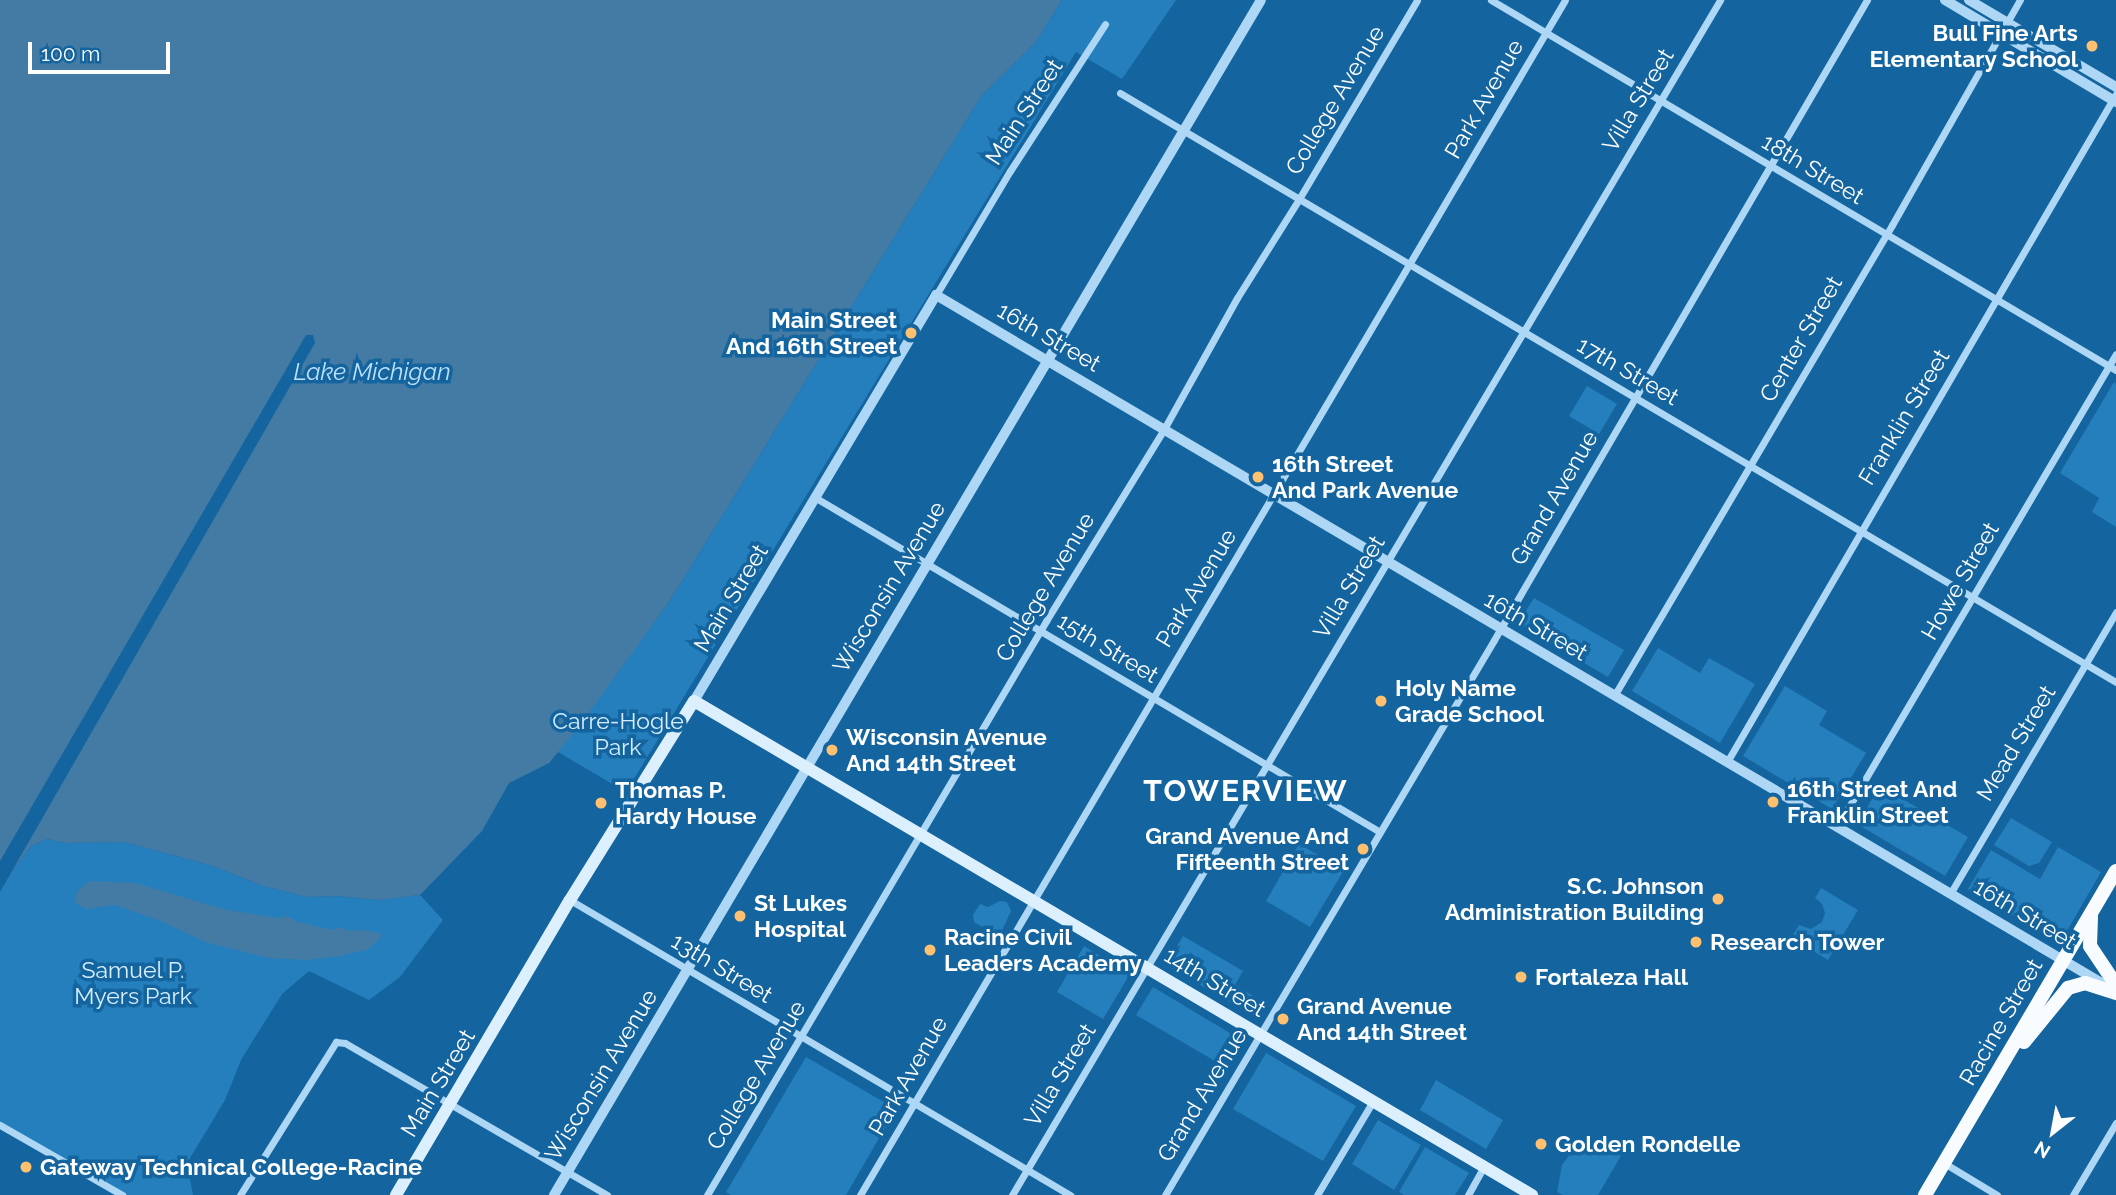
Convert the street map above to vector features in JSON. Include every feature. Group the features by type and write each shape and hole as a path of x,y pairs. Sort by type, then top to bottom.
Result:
{"main road":[{"name":"14th Street","path":"694,701 1532,1195"},
{"name":"Main Street","path":"396,1195 570,900 694,701"},
{"name":"Racine Street","path":"1925,1195 2116,872"},
{"path":"2091,913 2090,946 2116,985"},
{"path":"2009,1053 2022,1044 2068,988 2085,982 2116,992"}],"street":[{"name":"Wisconsin Avenue","path":"554,1195 1261,0"},
{"name":"College Avenue","path":"707,1195 1041,630 1164,429 1237,298 1299,199 1416,0"},
{"name":"18th Street","path":"1491,0 2112,368"},
{"name":"Park Avenue","path":"860,1195 1565,0"},
{"name":"Villa Street","path":"1012,1195 1720,0"},
{"name":"Grand Avenue","path":"1165,1195 1772,166 1867,0"},
{"path":"1945,0 2115,98"},
{"path":"1969,0 2116,87"},
{"name":"Center Street","path":"1614,696 1886,235 2020,0"},
{"name":"Main Street","path":"694,701 1010,171 1105,24"},
{"name":"17th Street","path":"1120,93 2116,682"},
{"name":"Franklin Street","path":"1727,762 2115,98"},
{"name":"16th Street","path":"936,295 2116,992"},
{"name":"Howe Street","path":"1837,827 2112,368 2116,354"},
{"name":"15th Street","path":"816,498 1380,832"},
{"name":"Mead Street","path":"1950,894 2116,612"},
{"name":"13th Street","path":"570,900 1070,1195"},
{"path":"240,1195 336,1042 345,1043 607,1195"},
{"path":"1317,1195 1373,1101"},
{"path":"2073,1195 2116,1123"},
{"path":"0,1125 122,1195"},
{"path":"1944,1163 1997,1195"},
{"path":"1468,1195 1484,1167"}],"green space":[{"name":"Carre-Hogle Park","path":"1062,0 1176,0 1122,79 1076,52 626,792 558,752 669,602 982,95 1035,43"},
{"path":"2114,382 2116,527 2092,512 2099,498 2060,473"},
{"path":"1587,386 1617,404 1599,434 1569,416"},
{"path":"1534,598 1624,650 1608,677 1518,624"},
{"path":"1658,648 1700,673 1709,658 1755,684 1720,743 1632,691"},
{"path":"1785,686 1827,711 1819,725 1866,753 1832,809 1743,756"},
{"path":"1880,786 1968,837 1945,876 1857,824"},
{"path":"2011,818 2052,842 2039,863 2029,866 1994,845"},
{"name":"Samuel P. Myers Park","path":"47,839 66,843 124,842 213,866 263,886 307,897 335,896 381,900 420,895 443,920 400,977 369,1000 309,971 282,994 241,1060 225,1100 187,1163 193,1195 122,1195 0,1125 0,888 31,846"},
{"path":"1299,844 1344,870 1310,927 1266,901"},
{"path":"2058,847 2101,872 2060,943 1968,889 1991,850 2040,879"},
{"path":"1821,888 1858,910 1828,960 1791,938 1799,925 1811,929 1822,922 1825,913 1822,904 1815,898"},
{"path":"1000,901 1007,902 1011,911 999,937 974,922 973,915 980,904 988,907"},
{"path":"1183,936 1243,971 1235,985 1265,1003 1257,1018 1166,965"},
{"path":"1084,946 1130,974 1103,1019 1057,992"},
{"path":"1153,987 1243,1041 1227,1068 1136,1015"},
{"path":"1266,1053 1356,1106 1323,1161 1233,1109"},
{"path":"806,1057 896,1109 846,1195 731,1195 726,1192"},
{"path":"1436,1080 1503,1120 1486,1149 1420,1110"},
{"path":"1378,1120 1421,1145 1394,1190 1352,1164"},
{"path":"1585,1145 1600,1145 1622,1154 1598,1195 1563,1195 1557,1192 1562,1165 1571,1153"},
{"path":"1425,1147 1469,1173 1455,1195 1404,1195 1399,1192"}],"water":[{"name":"Lake Michigan","path":"0,0 1062,0 1035,43 982,95 669,602 577,729 549,763 509,783 482,831 420,895 381,900 335,896 307,897 263,886 213,866 124,842 66,843 47,839 31,846 0,888"},
{"path":"90,881 135,883 227,910 278,918 287,916 298,922 332,930 339,927 382,934 378,941 366,950 339,956 307,960 269,958 205,942 161,921 115,905 87,909 75,903 77,891"}],"pier":[{"path":"306,335 313,335 315,343 0,892 0,861"}],"place":[{"name":"Bull Fine Arts Elementary School","path":"2092,46"},
{"name":"Main Street And 16th Street","path":"911,333"},
{"name":"16th Street And Park Avenue","path":"1258,477"},
{"name":"Holy Name Grade School","path":"1381,701"},
{"name":"Wisconsin Avenue And 14th Street","path":"832,750"},
{"name":"16th Street And Franklin Street","path":"1773,802"},
{"name":"Thomas P. Hardy House","path":"601,803"},
{"name":"Grand Avenue And Fifteenth Street","path":"1363,849"},
{"name":"S.C. Johnson Administration Building","path":"1718,899"},
{"name":"St Lukes Hospital","path":"740,916"},
{"name":"Research Tower","path":"1696,942"},
{"name":"Racine Civil Leaders Academy","path":"930,950"},
{"name":"Fortaleza Hall","path":"1521,977"},
{"name":"Grand Avenue And 14th Street","path":"1283,1019"},
{"name":"Golden Rondelle","path":"1541,1144"},
{"name":"Gateway Technical College-Racine","path":"26,1167"}],"district":[{"name":"TOWERVIEW","path":"1246,791"}]}
